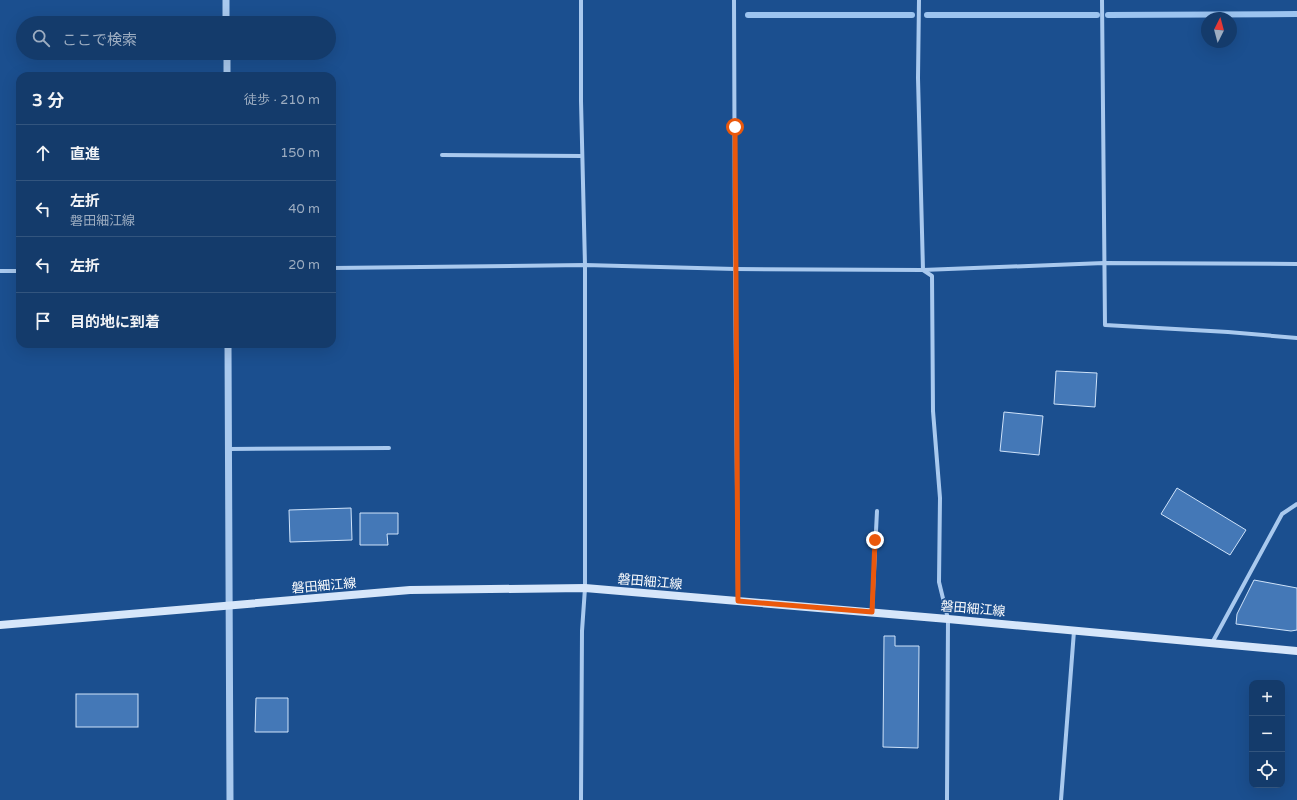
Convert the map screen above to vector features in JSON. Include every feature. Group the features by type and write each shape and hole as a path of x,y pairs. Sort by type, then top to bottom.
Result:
{"main road":[{"name":"磐田細江線","path":"0,625 410,590 585,588 872,612 1297,651"}],"street":[{"path":"226,0 226,16"},
{"path":"580,800 582,631 585,588 585,265 582,156 581,0"},
{"path":"734,0 738,601"},
{"path":"919,0 918,78 922,270"},
{"path":"1102,0 1105,325 1228,332 1297,338"},
{"path":"226,60 227,72"},
{"path":"442,155 582,156"},
{"path":"336,268 585,265 735,269 922,270 1104,263 1297,264"},
{"path":"922,270 932,276 933,411 940,498 939,582 948,619 947,800"},
{"path":"0,271 16,271"},
{"path":"228,348 230,800"},
{"path":"229,449 389,448"},
{"path":"1212,643 1282,514 1297,504"},
{"path":"872,612 877,511"},
{"path":"1061,800 1074,631"}],"building":[{"path":"1056,371 1097,373 1095,407 1054,404"},
{"path":"1004,412 1043,416 1039,455 1000,451"},
{"path":"1177,488 1246,530 1230,555 1161,514"},
{"path":"351,508 352,540 290,542 289,510"},
{"path":"360,513 398,513 398,534 387,534 388,545 360,545"},
{"path":"1254,580 1297,588 1297,630 1291,631 1236,624 1237,614"},
{"path":"884,636 895,636 895,646 919,646 918,748 883,747"},
{"path":"76,694 138,694 138,727 76,727"},
{"path":"256,698 288,698 288,732 255,732"}],"waterway":[{"path":"1108,15 1297,14"},
{"path":"748,15 912,15"},
{"path":"927,15 1097,15"}],"route":[{"path":"735,127 738,601 872,612 875,540"}]}
